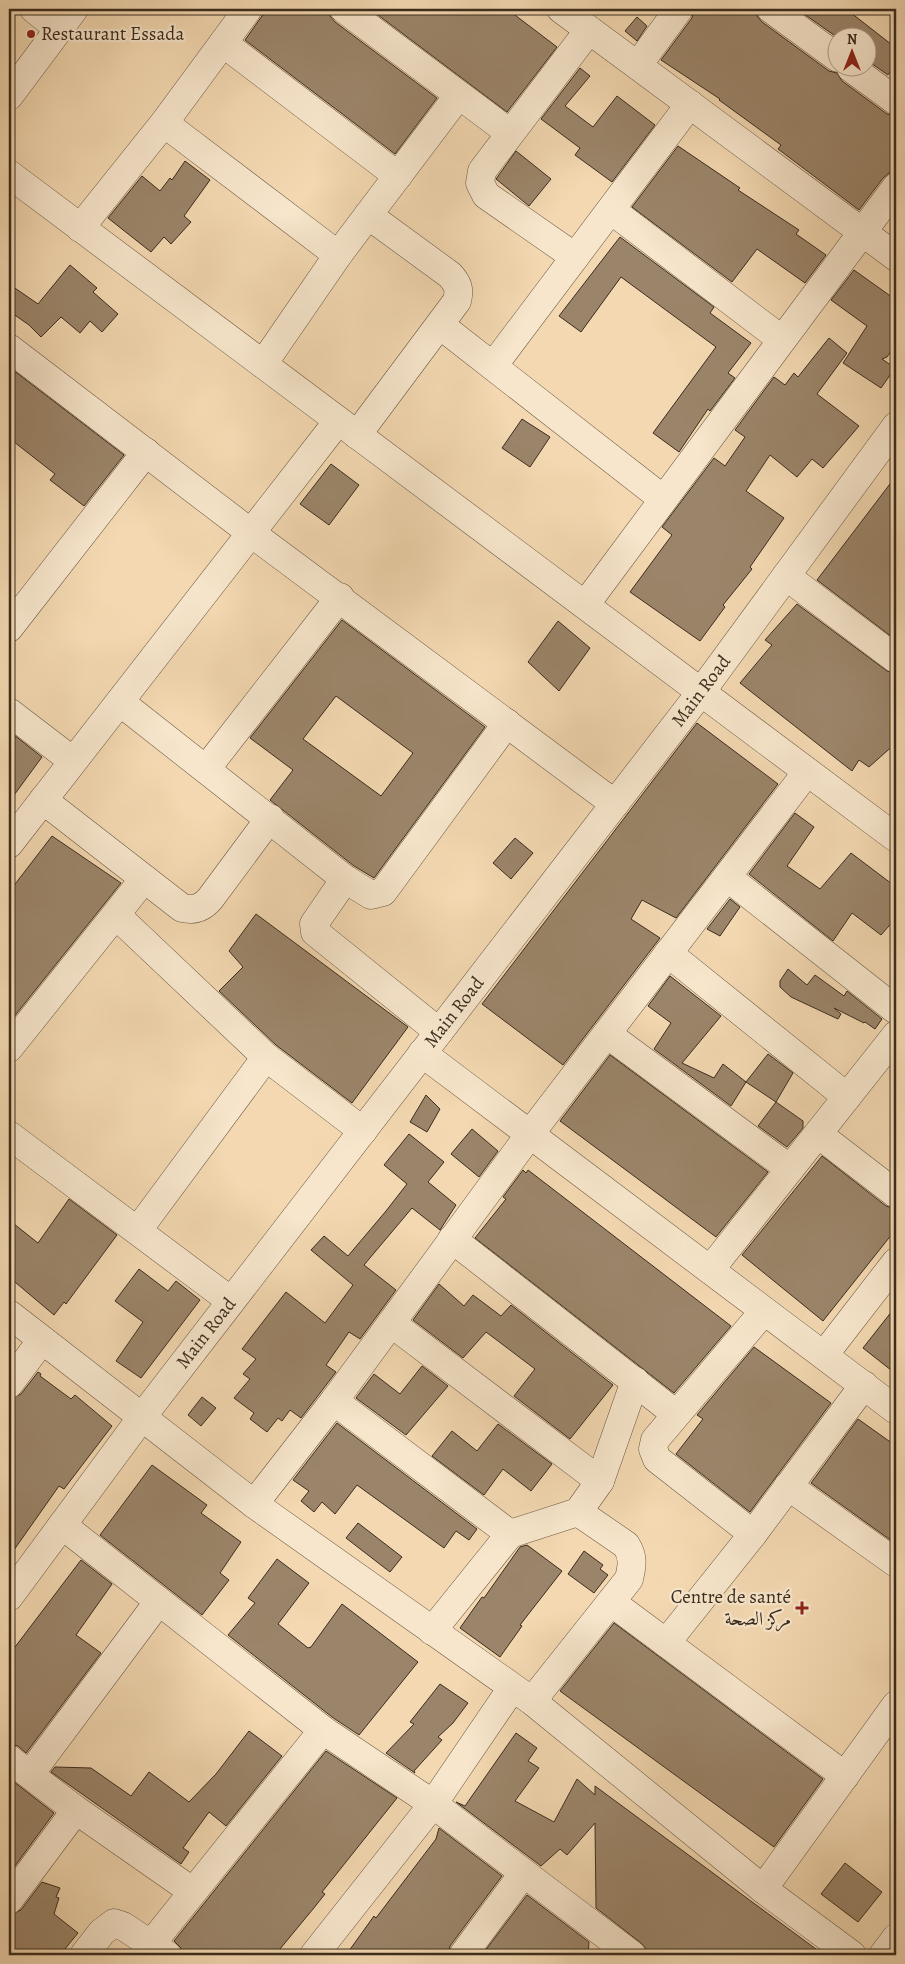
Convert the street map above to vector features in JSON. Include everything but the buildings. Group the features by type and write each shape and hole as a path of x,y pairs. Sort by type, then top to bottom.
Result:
{"street":[{"path":"9,96 67,19 34,9"},
{"path":"80,228 164,123 248,9"},
{"path":"344,9 510,133"},
{"path":"560,9 896,256"},
{"path":"638,65 679,9"},
{"path":"771,9 828,51"},
{"path":"575,258 486,195 480,184 482,172 589,30"},
{"path":"223,43 398,176"},
{"path":"865,78 896,101"},
{"path":"263,364 338,255 458,96"},
{"path":"493,366 690,104"},
{"path":"164,123 338,255"},
{"path":"9,174 896,838"},
{"path":"585,606 781,339 896,187"},
{"path":"611,210 781,339"},
{"path":"9,844 251,533 440,325 457,301 460,291 457,282 450,274 368,215"},
{"path":"440,325 664,499"},
{"path":"9,348 251,533 340,597 615,804"},
{"name":"Main Road","path":"9,1597 142,1417 701,692 896,426"},
{"path":"9,628 146,452"},
{"path":"786,576 895,656"},
{"path":"206,770 340,597"},
{"path":"120,702 270,818 345,879 371,895 383,892 507,723"},
{"path":"9,712 73,761"},
{"path":"254,1504 334,1401 530,1134 807,772"},
{"path":"43,800 182,908 192,911 204,906 270,818"},
{"path":"727,877 896,1010"},
{"path":"9,1048 144,879"},
{"path":"345,879 314,924 315,932 439,1032"},
{"path":"116,915 266,1056 363,1130"},
{"path":"668,954 847,1097"},
{"path":"606,1034 790,1169"},
{"path":"710,1270 896,1035"},
{"path":"422,1053 896,1410"},
{"path":"138,1230 266,1056"},
{"path":"818,1134 896,1194"},
{"path":"9,1135 231,1301"},
{"path":"452,1239 676,1414"},
{"path":"824,1355 896,1262"},
{"path":"753,1534 657,1459 653,1449 655,1440 764,1310"},
{"path":"9,1314 254,1504 522,1695 763,1889 852,1955"},
{"path":"391,1323 600,1481"},
{"path":"9,1384 42,1340"},
{"path":"432,1631 510,1534 578,1512 600,1481 635,1381"},
{"path":"666,1643 753,1534 864,1385"},
{"path":"334,1401 510,1534"},
{"path":"788,1486 896,1564"},
{"path":"314,1955 522,1695 611,1602 629,1579 632,1565 631,1553 626,1545 578,1512"},
{"path":"62,1525 323,1730 433,1804 631,1955"},
{"path":"158,1601 19,1767 76,1810 192,1891"},
{"path":"611,1602 845,1776"},
{"path":"763,1889 896,1705"},
{"path":"84,1955 102,1932 114,1923 160,1949 192,1891 323,1730"},
{"path":"9,1900 76,1810"},
{"path":"463,1955 523,1874"},
{"path":"883,1955 896,1938"}],"place":[{"name":"Restaurant Essada","path":"31,34"},
{"name":"Centre de santé مركز الصحة","path":"802,1608"}]}
